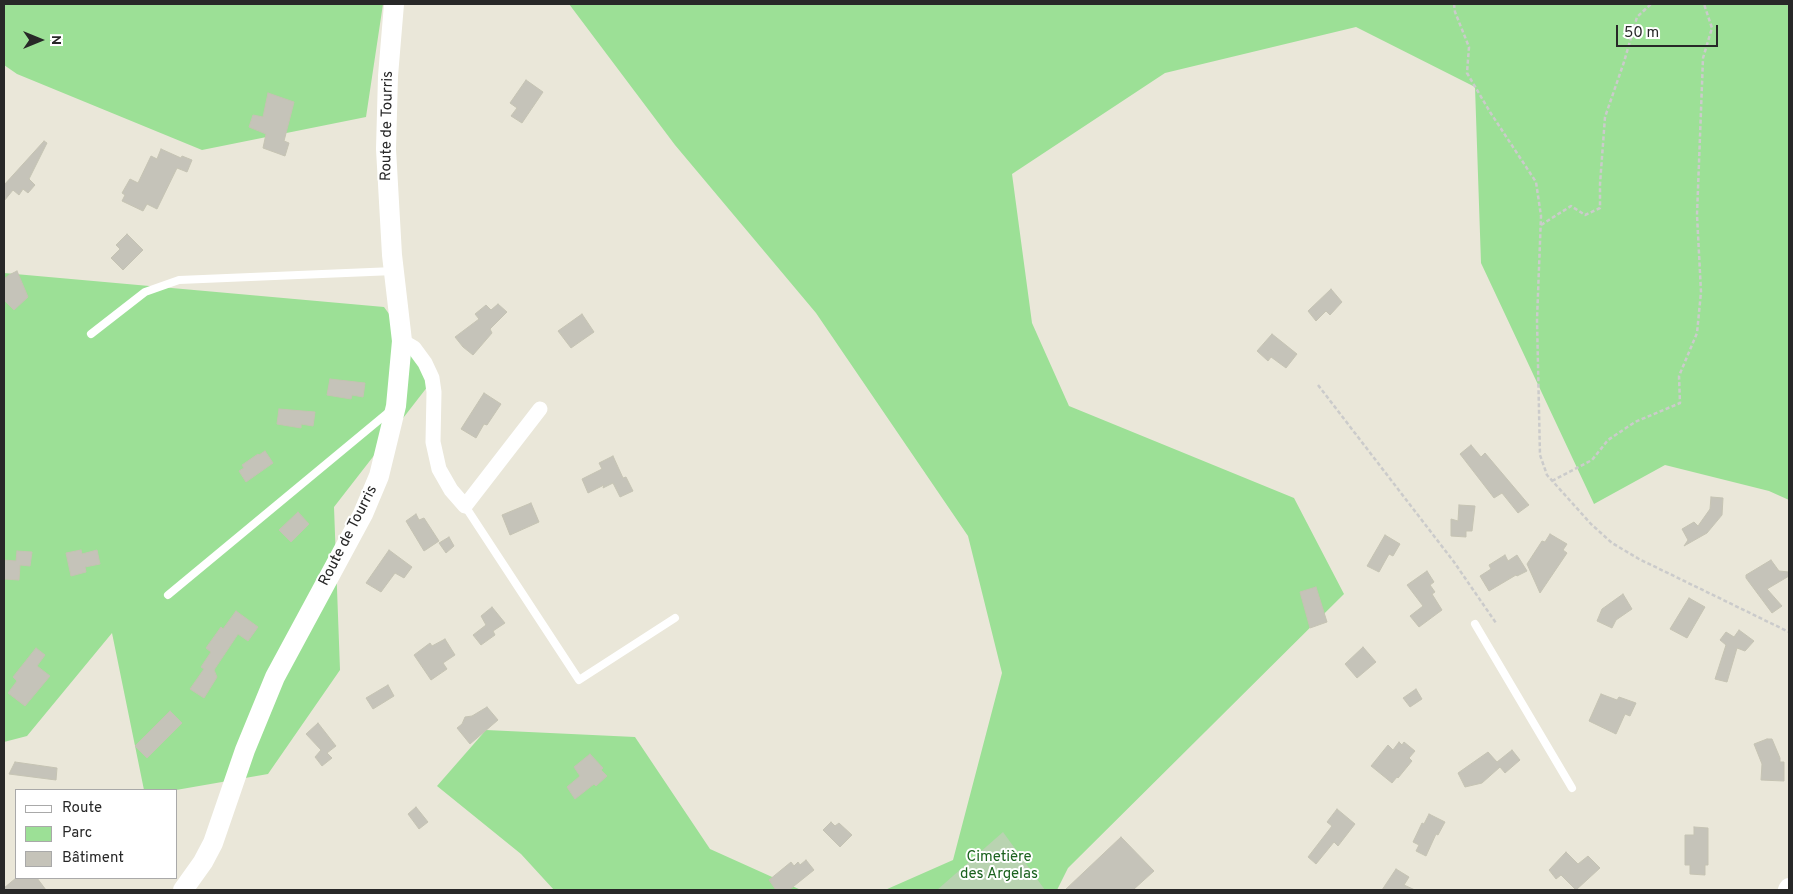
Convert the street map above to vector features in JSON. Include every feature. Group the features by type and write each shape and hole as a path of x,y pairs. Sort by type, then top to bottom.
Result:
{"street":[{"name":"Route de Tourris","path":"183,890 204,862 213,843 244,750 275,677 363,514 379,476 396,406 402,341 388,205 386,149 388,76 394,4"},
{"path":"402,341 414,348 425,363 432,378 434,392 433,442 439,469 465,506 540,409"}],"lane":[{"path":"91,334 145,292 179,280 394,271"},
{"path":"168,596 396,406"},
{"path":"465,506 579,680 675,618"},
{"path":"1475,624 1572,788"}],"path":[{"path":"1454,4 1455,12 1469,47 1467,72 1490,112 1536,182 1541,216 1537,320 1540,455 1547,475 1591,524 1612,543 1639,559 1789,632"},
{"path":"1541,225 1571,206 1585,214 1600,208 1605,117 1624,62 1637,16 1651,4"},
{"path":"1552,481 1592,460 1608,440 1636,422 1680,403 1679,376 1697,333 1701,292 1697,215 1703,58 1712,28 1704,4"},
{"path":"1318,386 1454,562 1496,622"}],"green space":[{"path":"4,4 383,4 366,117 202,150 17,74 4,65"},
{"path":"569,4 1789,4 1789,500 1769,491 1665,465 1594,504 1481,263 1475,87 1356,27 1165,73 1012,174 1032,323 1069,406 1294,498 1344,594 1068,868 1057,890 885,890 953,860 1002,673 968,536 816,313 675,145"},
{"path":"4,273 384,307 435,377 334,507 340,670 268,774 178,790 144,789 112,633 27,736 4,742"},
{"path":"486,730 635,737 710,849 801,890 554,890 521,854 437,786"},
{"name":"Cimetière des Argelas","path":"1003,832 1045,890 937,890"}],"building":[{"path":"526,80 543,92 522,123 511,116 517,108 510,103"},
{"path":"268,93 294,102 284,141 289,143 285,156 263,148 266,134 249,127 253,115 263,117"},
{"path":"44,141 47,143 29,179 35,185 28,193 23,189 19,195 13,190 4,201 4,185"},
{"path":"161,149 181,158 182,156 192,160 187,172 177,168 157,209 147,204 143,211 122,201 125,195 122,193 130,179 138,183 151,156 157,159"},
{"path":"127,234 143,250 123,270 111,258 120,249 116,245"},
{"path":"17,271 28,297 14,310 4,300 4,279"},
{"path":"1331,289 1342,302 1330,315 1326,311 1316,321 1308,311"},
{"path":"498,304 507,312 490,329 492,333 473,355 455,337 479,319 475,314 486,305 491,310"},
{"path":"582,314 594,332 571,348 558,331"},
{"path":"1272,334 1297,354 1286,368 1271,357 1268,361 1257,351"},
{"path":"330,379 365,383 363,397 352,395 351,399 327,395"},
{"path":"484,393 501,404 487,425 484,424 476,438 461,429"},
{"path":"279,409 315,412 313,426 301,424 301,428 277,424"},
{"path":"1471,445 1481,457 1485,453 1529,505 1518,513 1502,493 1494,498 1460,454"},
{"path":"265,451 273,463 246,482 239,471 244,468 242,465"},
{"path":"613,456 623,478 626,477 633,491 620,497 613,483 588,493 582,479 602,469 599,463"},
{"path":"1711,497 1723,498 1722,515 1707,533 1684,546 1688,540 1682,529 1694,522 1698,526 1710,509"},
{"path":"531,503 539,522 510,535 502,515"},
{"path":"1459,505 1475,506 1472,531 1466,531 1466,537 1451,536 1451,519 1458,521"},
{"path":"298,512 309,524 291,542 279,530"},
{"path":"416,514 419,520 424,518 439,541 424,551 406,521"},
{"path":"1550,534 1567,544 1563,550 1567,553 1540,593 1527,564 1542,541 1545,542"},
{"path":"1385,535 1400,544 1393,556 1389,554 1379,572 1367,566"},
{"path":"449,537 454,546 446,553 439,543"},
{"path":"81,550 82,554 97,550 100,564 85,567 86,572 71,576 66,553"},
{"path":"389,550 412,567 404,578 395,573 381,592 366,583"},
{"path":"17,551 32,552 30,566 20,565 19,580 4,579 4,560 16,561"},
{"path":"1505,555 1508,561 1517,555 1527,571 1516,575 1489,591 1480,576 1491,569 1489,565"},
{"path":"1771,560 1779,571 1789,572 1789,576 1767,589 1782,606 1772,613 1746,578 1746,575"},
{"path":"1427,571 1434,582 1430,585 1435,592 1432,594 1442,610 1419,627 1410,616 1423,606 1407,585"},
{"path":"1316,587 1327,622 1310,628 1300,592"},
{"path":"1623,594 1632,609 1616,620 1612,628 1597,621 1602,609"},
{"path":"1689,598 1705,607 1687,638 1670,629"},
{"path":"492,607 505,623 493,631 495,635 481,645 473,635 486,625 481,616"},
{"path":"236,611 258,627 248,641 238,634 214,670 217,677 204,698 190,689 204,669 201,667 211,652 206,648 221,627 223,629"},
{"path":"1739,630 1754,641 1745,651 1737,648 1727,682 1715,679 1726,645 1720,640 1726,632 1734,637"},
{"path":"445,639 455,655 443,663 447,669 431,680 414,655 430,643 432,646"},
{"path":"1363,647 1376,662 1357,678 1345,664"},
{"path":"36,648 45,655 37,666 50,676 25,706 8,693 17,681 13,677"},
{"path":"388,685 394,696 373,709 366,698"},
{"path":"1416,689 1422,699 1410,707 1403,698"},
{"path":"1601,694 1617,700 1619,697 1636,703 1630,716 1625,714 1616,734 1589,721"},
{"path":"487,707 498,720 470,744 457,728 462,724 465,717 472,716"},
{"path":"170,711 182,723 147,758 135,746"},
{"path":"318,723 336,746 327,753 332,758 322,766 315,757 321,750 306,734"},
{"path":"1772,739 1780,762 1784,762 1784,781 1761,780 1762,764 1754,744"},
{"path":"1399,742 1402,745 1404,742 1415,751 1409,758 1412,761 1392,783 1371,766 1388,745 1393,750"},
{"path":"1512,750 1520,760 1505,773 1500,767 1482,783 1465,787 1458,773 1488,752 1497,762"},
{"path":"590,754 603,768 601,770 607,776 596,786 594,784 575,799 567,787 580,776 574,767"},
{"path":"15,762 57,768 56,780 9,774"},
{"path":"416,807 428,822 419,829 408,814"},
{"path":"1337,809 1355,824 1338,846 1334,842 1316,864 1308,857 1332,826 1327,822"},
{"path":"1429,814 1445,822 1438,835 1436,834 1426,856 1416,851 1419,845 1413,842 1422,823 1424,824"},
{"path":"831,822 835,826 839,823 852,835 840,847 823,830"},
{"path":"1694,827 1708,828 1708,865 1705,865 1705,875 1690,874 1690,865 1685,865 1685,835 1694,835"},
{"path":"1121,837 1154,871 1133,890 1065,890"},
{"path":"1566,852 1578,864 1588,856 1600,868 1576,890 1561,875 1556,879 1549,870"},
{"path":"806,860 814,870 789,890 776,890 769,880 791,862 794,866 798,862 800,865"},
{"path":"1396,869 1409,877 1404,885 1415,890 1382,890"},
{"path":"15,879 38,879 46,890 4,890"}]}
